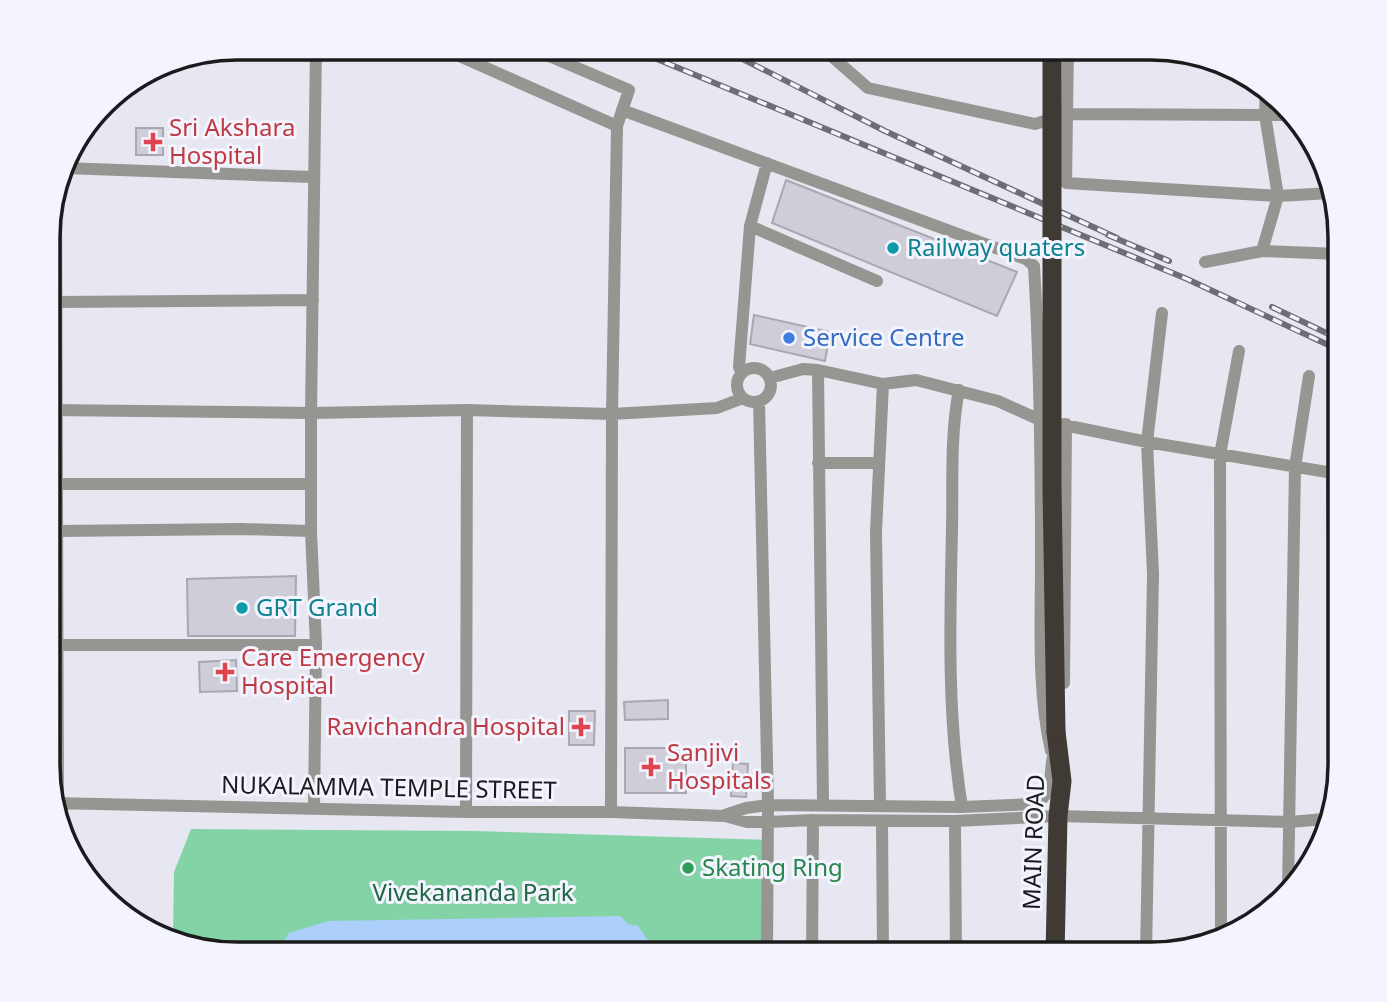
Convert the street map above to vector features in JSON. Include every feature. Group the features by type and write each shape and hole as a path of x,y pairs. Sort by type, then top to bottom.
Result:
{"highway":[{"name":"MAIN ROAD","path":"1055,942 1058,816 1062,781 1056,749 1052,486 1063,60"}],"street":[{"path":"314,808 316,645 311,531 311,413 316,60"},
{"path":"468,60 617,126"},
{"path":"559,60 629,90 617,126 612,414 611,812"},
{"path":"836,60 868,88 1035,124 1067,114 1280,115"},
{"path":"1064,60 1067,114 1066,183 1278,196 1322,194"},
{"path":"1262,251 1278,196 1265,115 1265,102"},
{"path":"622,110 1026,259 1034,266 1040,420 1041,649 1046,732 1056,749"},
{"path":"742,373 739,367 750,226 767,163"},
{"path":"74,168 312,177"},
{"path":"750,226 877,281"},
{"path":"1205,262 1262,251 1327,254"},
{"path":"60,302 313,300"},
{"path":"1146,942 1153,574 1147,442 1161,313"},
{"path":"1221,927 1220,454 1239,351"},
{"path":"743,398 737,388 742,373 757,368 770,378"},
{"path":"770,378 803,369 883,384 916,380 998,401 1040,420 1147,442 1327,472"},
{"path":"818,370 822,804"},
{"path":"1288,876 1295,467 1309,376"},
{"path":"60,410 311,413 467,410 612,414 717,408 743,398 759,401 768,394 770,378"},
{"path":"880,805 876,532 883,384"},
{"path":"959,390 953,422 951,572 953,736 962,807"},
{"path":"759,401 768,805 767,942"},
{"path":"466,812 467,410"},
{"path":"1056,749 1065,733 1066,424"},
{"path":"818,463 878,463"},
{"path":"60,484 311,484"},
{"path":"60,531 241,528 311,531"},
{"path":"60,645 316,645"},
{"name":"NUKALAMMA TEMPLE STREET","path":"725,816 746,808 768,805 962,807 1034,804 1043,801 1048,793 1056,749"},
{"name":"NUKALAMMA TEMPLE STREET","path":"64,804 611,812 725,816 747,822 955,821 1058,816 1290,822 1319,819"},
{"path":"812,942 813,820"},
{"path":"882,821 883,942"},
{"path":"955,821 956,942"}],"green space":[{"name":"Vivekananda Park","path":"191,829 474,831 770,840 765,942 225,942 173,930 174,872"}],"water":[{"path":"620,916 628,924 638,926 649,942 283,942 289,933 329,921"}],"building":[{"path":"136,128 163,128 163,155 136,155"},
{"name":"Railway quaters","path":"786,180 1017,272 997,316 772,223"},
{"name":"Service Centre","path":"754,315 830,332 825,361 750,344"},
{"name":"GRT Grand","path":"296,576 295,636 188,636 187,579"},
{"path":"236,660 237,691 200,692 199,662"},
{"path":"668,700 668,719 625,720 624,702"},
{"path":"569,711 595,711 594,745 569,745"},
{"path":"625,748 686,748 686,793 625,793"},
{"path":"733,763 748,764 746,797 731,796"}],"railway":[{"path":"659,60 1187,279 1327,344"},
{"path":"745,60 885,131 1117,238"},
{"path":"1108,235 1169,261"},
{"path":"1272,307 1327,333"}],"place":[{"name":"Sri Akshara Hospital","path":"153,142"},
{"name":"Railway quaters","path":"893,248"},
{"name":"Service Centre","path":"789,338"},
{"name":"GRT Grand","path":"242,608"},
{"name":"Care Emergency Hospital","path":"225,672"},
{"name":"Ravichandra Hospital","path":"581,727"},
{"name":"Sanjivi Hospitals","path":"651,767"},
{"name":"Skating Ring","path":"688,868"}]}
